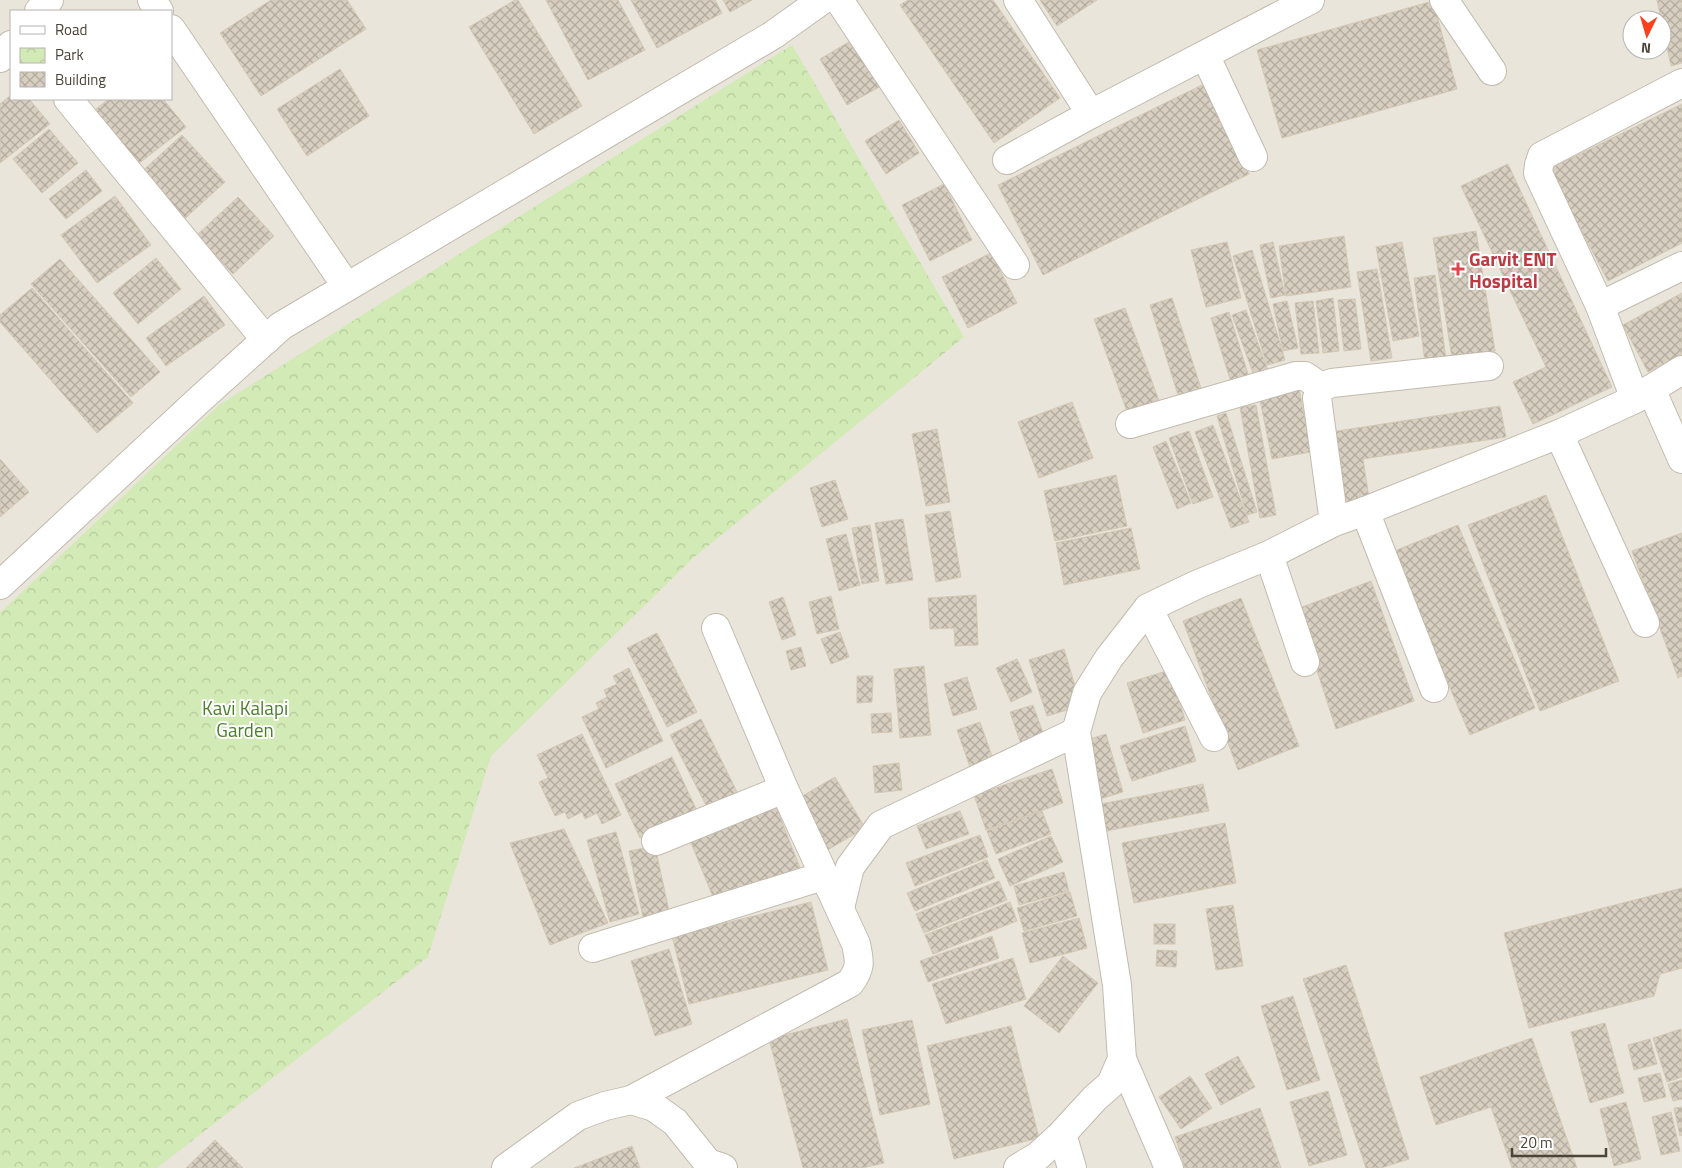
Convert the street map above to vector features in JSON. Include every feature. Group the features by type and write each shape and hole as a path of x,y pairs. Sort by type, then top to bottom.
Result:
{"street":[{"path":"40,10 49,0"},
{"path":"0,585 281,326 773,35 822,0"},
{"path":"839,0 1016,265"},
{"path":"1018,0 1092,114"},
{"path":"1007,160 1205,54 1283,6 1310,0"},
{"path":"1444,0 1492,71"},
{"path":"172,30 347,287"},
{"path":"0,58 10,46"},
{"path":"1205,54 1254,156"},
{"path":"1682,83 1542,156 1538,173 1643,394 1682,459"},
{"path":"69,100 266,340"},
{"path":"1600,306 1682,266"},
{"path":"1321,387 1332,383 1489,366"},
{"path":"1169,1168 1122,1060 1117,985 1076,732 1087,692 1109,658 1148,608 1196,585 1269,555 1334,522 1559,434 1643,394 1682,370"},
{"path":"1130,424 1296,376 1305,376 1321,387"},
{"path":"1321,387 1317,398 1334,522"},
{"path":"1559,434 1645,623"},
{"path":"1365,511 1434,688"},
{"path":"1269,555 1305,662"},
{"path":"1148,608 1214,737"},
{"path":"506,1168 578,1116 604,1106 632,1100 850,983 858,972 859,959 856,944 784,789 716,628"},
{"path":"840,908 850,867 881,825 1076,732"},
{"path":"656,842 784,789"},
{"path":"593,948 823,876"},
{"path":"1018,1168 1038,1156 1062,1134 1095,1098 1112,1084 1122,1060"},
{"path":"632,1100 654,1107 675,1122 714,1166"},
{"path":"1062,1134 1072,1168"}],"shaded area":[{"path":"0,0 1682,0 1682,1168 0,1168"}],"green space":[{"name":"Kavi Kalapi Garden","path":"792,45 964,337 692,559 491,756 428,957 157,1168 0,1168 0,613 219,405"}],"building":[{"path":"271,0 347,0 366,29 261,96 220,33"},
{"path":"518,0 582,106 534,134 469,27"},
{"path":"546,0 618,0 645,50 588,80"},
{"path":"631,0 715,0 722,13 657,48"},
{"path":"723,0 752,0 730,12"},
{"path":"908,0 993,0 1060,98 994,143 900,5"},
{"path":"1040,0 1097,0 1057,26"},
{"path":"1657,0 1682,0 1682,63 1671,66 1670,60 1672,60 1672,10 1659,10"},
{"path":"1433,1 1457,89 1282,138 1257,50"},
{"path":"854,39 881,86 847,105 820,59"},
{"path":"340,69 369,116 307,156 277,109"},
{"path":"1204,84 1249,174 1043,275 998,185"},
{"path":"10,96 10,100 30,100 50,124 0,163 0,104"},
{"path":"108,100 164,100 186,127 134,167 91,113"},
{"path":"1682,104 1682,243 1608,281 1549,169"},
{"path":"899,120 919,153 886,174 865,141"},
{"path":"49,129 78,163 42,193 13,159"},
{"path":"182,135 225,182 181,222 138,175"},
{"path":"1508,164 1612,387 1533,424 1513,382 1546,367 1461,186"},
{"path":"86,170 102,191 66,219 49,199"},
{"path":"944,184 972,240 930,261 902,205"},
{"path":"115,196 151,245 97,283 61,235"},
{"path":"238,197 274,236 233,274 197,235"},
{"path":"1476,231 1495,351 1452,358 1433,238"},
{"path":"1344,236 1351,287 1286,296 1279,246"},
{"path":"1227,242 1241,298 1206,307 1191,250"},
{"path":"1273,242 1285,295 1271,298 1260,245"},
{"path":"1402,242 1419,336 1393,341 1376,247"},
{"path":"1252,250 1285,360 1267,365 1233,256"},
{"path":"991,253 1017,303 968,328 942,277"},
{"path":"156,258 181,289 138,324 113,293"},
{"path":"60,259 160,372 131,397 31,284"},
{"path":"1377,269 1392,358 1371,361 1357,272"},
{"path":"1435,275 1446,360 1425,362 1414,278"},
{"path":"32,288 133,403 97,433 0,322 0,315"},
{"path":"1682,293 1682,354 1648,372 1623,325"},
{"path":"204,296 225,325 166,366 146,338"},
{"path":"1172,298 1205,401 1182,408 1150,305"},
{"path":"1333,298 1339,351 1323,353 1316,301"},
{"path":"1355,299 1361,349 1344,351 1338,300"},
{"path":"1287,301 1298,348 1283,351 1273,304"},
{"path":"1313,301 1319,353 1301,354 1295,303"},
{"path":"1125,308 1162,409 1130,420 1094,319"},
{"path":"1246,310 1271,379 1257,384 1232,315"},
{"path":"1229,312 1251,384 1233,389 1211,318"},
{"path":"1299,388 1311,452 1272,459 1259,395"},
{"path":"1072,402 1093,458 1039,478 1018,422"},
{"path":"1256,405 1276,515 1260,518 1240,407"},
{"path":"1500,406 1506,437 1363,459 1369,498 1342,503 1331,432"},
{"path":"1226,413 1257,512 1247,515 1217,416"},
{"path":"1213,425 1249,522 1231,528 1195,432"},
{"path":"937,429 950,502 926,506 912,434"},
{"path":"1189,431 1213,497 1193,504 1169,438"},
{"path":"1166,441 1191,503 1177,509 1153,447"},
{"path":"0,459 29,492 0,517"},
{"path":"1116,475 1127,526 1055,541 1044,491"},
{"path":"835,480 848,519 822,527 810,488"},
{"path":"1546,495 1619,681 1540,711 1468,525"},
{"path":"950,511 961,577 936,582 925,515"},
{"path":"903,519 913,580 886,584 875,523"},
{"path":"870,525 879,581 862,584 852,528"},
{"path":"1458,525 1535,708 1470,735 1392,552"},
{"path":"1131,528 1140,569 1064,585 1056,543"},
{"path":"1682,533 1682,676 1678,678 1632,551"},
{"path":"846,534 860,585 839,591 826,539"},
{"path":"1371,581 1414,701 1336,729 1297,609"},
{"path":"976,595 978,645 955,646 954,628 930,629 928,598"},
{"path":"831,596 839,629 817,634 809,602"},
{"path":"783,597 796,635 782,640 769,602"},
{"path":"1241,598 1299,746 1238,770 1183,621"},
{"path":"840,632 849,657 831,664 821,639"},
{"path":"657,633 697,712 667,727 627,648"},
{"path":"801,647 806,666 791,670 786,651"},
{"path":"1064,649 1081,706 1047,716 1029,660"},
{"path":"1017,659 1032,692 1011,702 996,668"},
{"path":"924,666 931,735 900,738 894,669"},
{"path":"629,668 663,741 606,768 582,717 599,709 596,703 607,697 604,690 617,684 613,676"},
{"path":"1170,670 1185,720 1143,733 1127,683"},
{"path":"857,676 873,676 872,702 857,703"},
{"path":"967,677 977,709 953,716 944,684"},
{"path":"1033,705 1046,741 1023,750 1010,712"},
{"path":"891,713 892,732 872,733 871,714"},
{"path":"701,719 740,798 710,813 670,735"},
{"path":"980,722 994,762 971,770 957,730"},
{"path":"1185,726 1196,761 1132,781 1120,746"},
{"path":"582,734 621,815 602,824 597,813 585,819 582,812 568,819 565,812 555,816 539,782 548,778 537,755"},
{"path":"1106,734 1123,792 1100,799 1083,741"},
{"path":"672,757 697,811 640,838 615,784"},
{"path":"899,763 902,790 875,793 873,766"},
{"path":"1052,769 1063,803 986,830 974,795"},
{"path":"835,777 865,828 824,852 794,801"},
{"path":"1203,784 1209,811 1101,832 1096,805"},
{"path":"775,804 800,868 715,902 689,838"},
{"path":"960,811 969,834 926,849 917,826"},
{"path":"1042,811 1051,834 996,854 987,831"},
{"path":"1225,823 1236,883 1134,903 1122,843"},
{"path":"564,829 608,923 550,945 510,843"},
{"path":"616,832 639,914 610,922 587,840"},
{"path":"980,835 988,857 915,886 906,863"},
{"path":"1051,836 1063,862 1010,886 998,859"},
{"path":"655,846 669,911 643,917 629,851"},
{"path":"987,860 995,878 915,911 907,893"},
{"path":"1064,872 1069,891 1019,905 1014,886"},
{"path":"999,881 1007,900 924,933 916,914"},
{"path":"1682,888 1682,968 1660,974 1654,996 1529,1028 1504,933"},
{"path":"1070,892 1077,916 1024,931 1017,908"},
{"path":"811,902 828,970 689,1004 672,936"},
{"path":"1010,902 1017,921 933,954 925,935"},
{"path":"1233,905 1243,966 1216,970 1206,909"},
{"path":"1079,918 1087,948 1030,963 1022,933"},
{"path":"1154,924 1175,924 1175,944 1154,944"},
{"path":"992,936 999,958 928,982 920,961"},
{"path":"669,949 692,1024 655,1036 631,961"},
{"path":"1157,950 1177,951 1176,967 1156,966"},
{"path":"1063,956 1098,983 1059,1033 1024,1006"},
{"path":"1013,958 1026,999 946,1024 932,984"},
{"path":"1346,965 1409,1159 1381,1168 1366,1168 1303,979"},
{"path":"1293,996 1320,1080 1287,1090 1261,1006"},
{"path":"847,1019 884,1163 862,1168 803,1168 769,1039"},
{"path":"912,1020 930,1104 880,1115 862,1030"},
{"path":"1605,1023 1624,1093 1590,1103 1571,1032"},
{"path":"1011,1026 1039,1138 954,1159 927,1046"},
{"path":"1681,1029 1682,1077 1667,1082 1653,1038"},
{"path":"1532,1038 1577,1168 1512,1168 1491,1107 1436,1125 1420,1077"},
{"path":"1650,1039 1657,1064 1634,1070 1628,1045"},
{"path":"1238,1056 1255,1087 1221,1105 1205,1074"},
{"path":"1660,1073 1666,1097 1644,1102 1638,1078"},
{"path":"1190,1076 1212,1108 1181,1129 1159,1097"},
{"path":"1682,1080 1682,1099 1673,1101 1668,1084"},
{"path":"1328,1091 1347,1155 1309,1166 1290,1102"},
{"path":"1626,1102 1641,1159 1614,1166 1600,1109"},
{"path":"1682,1107 1682,1135 1680,1136 1674,1108"},
{"path":"1260,1108 1281,1168 1185,1168 1175,1137"},
{"path":"1671,1112 1680,1151 1661,1155 1652,1117"},
{"path":"215,1140 243,1168 186,1168"},
{"path":"632,1146 640,1168 574,1168"}],"place":[{"name":"Garvit ENT Hospital","path":"1458,269"}]}
